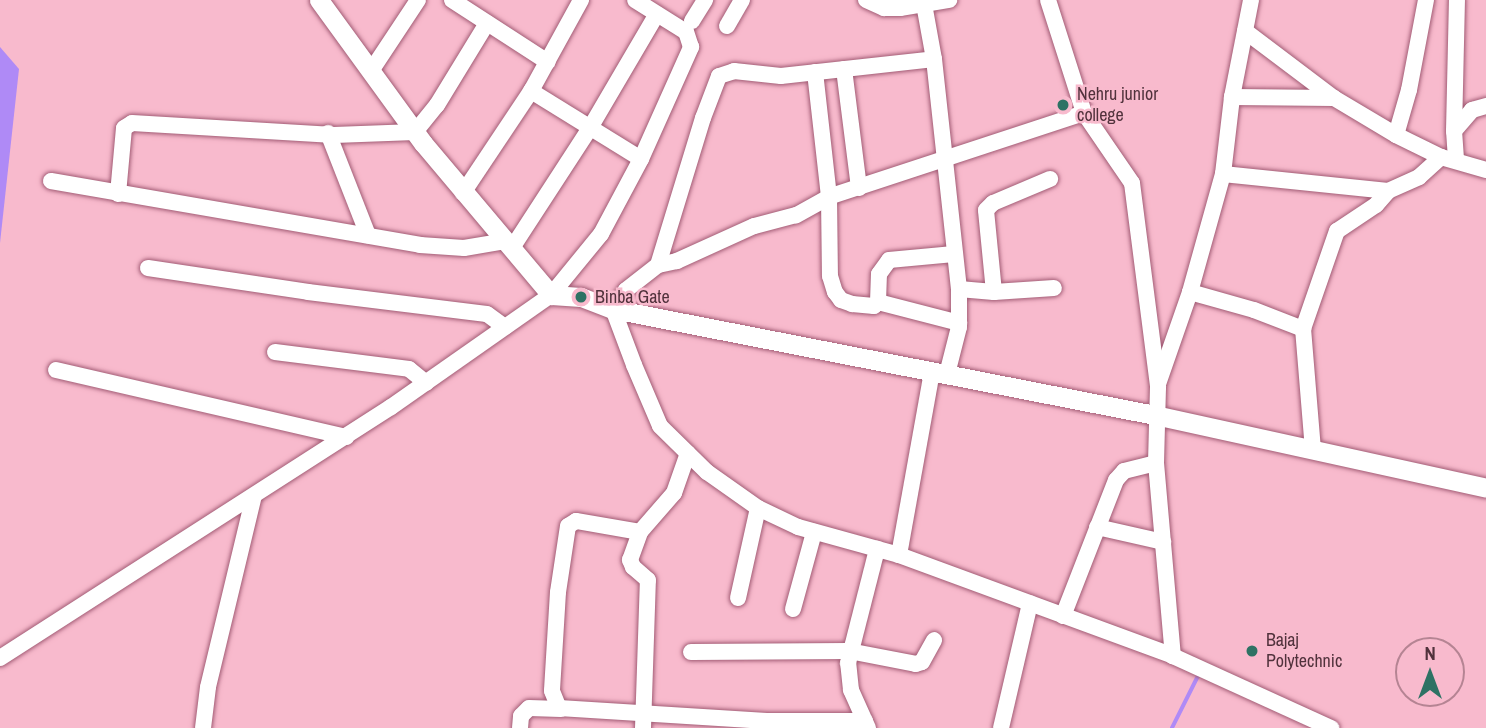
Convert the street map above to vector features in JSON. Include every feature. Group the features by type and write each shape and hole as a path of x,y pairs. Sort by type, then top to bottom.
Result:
{"main road":[{"path":"319,0 415,132 463,193 551,295 581,297 613,309 1155,415 1486,488"}],"street":[{"path":"370,71 418,0"},
{"path":"452,0 548,62"},
{"path":"463,193 531,91 581,0"},
{"path":"0,659 346,437 551,295 601,234 641,159 691,47 686,32 635,0"},
{"path":"692,21 705,0"},
{"path":"727,26 742,0"},
{"path":"866,0 884,8 949,0"},
{"path":"1048,0 1084,113 1132,183 1157,387 1156,463 1173,656"},
{"path":"1157,387 1190,292 1223,174 1232,97 1251,0"},
{"path":"1396,135 1409,90 1426,0"},
{"path":"1313,450 1303,329 1337,230 1376,205 1388,191 1419,177 1449,158 1454,131 1457,0"},
{"path":"899,555 939,372 959,323 959,289 946,160 934,59 924,4"},
{"path":"51,181 443,247 509,244 590,128 657,14"},
{"path":"118,194 124,128 129,124 328,133 415,132 436,105 487,23"},
{"path":"1245,31 1334,98 1396,135 1449,158 1486,170"},
{"path":"658,265 717,79 729,71 781,76 934,59"},
{"path":"844,69 859,188"},
{"path":"815,72 829,197 830,276 835,292 841,300 874,306 878,302 879,274 889,260 954,254"},
{"path":"531,91 641,159"},
{"path":"1232,97 1334,98"},
{"path":"1454,131 1472,110 1486,106"},
{"path":"1084,113 829,197 796,215 754,226 677,261 658,265 626,290 613,309 660,426 707,472 758,508 814,531 899,555 1173,656 1310,723 1331,728"},
{"path":"328,133 368,235"},
{"path":"1223,174 1388,191"},
{"path":"993,292 986,210 993,203 1049,179"},
{"path":"148,268 308,292 487,314 505,327"},
{"path":"959,289 993,292 1054,288"},
{"path":"1190,292 1254,310 1303,329"},
{"path":"878,302 959,323"},
{"path":"275,352 398,367 414,372 426,383"},
{"path":"56,370 346,437"},
{"path":"643,721 648,580 630,562 640,532 674,493 688,453"},
{"path":"1063,616 1120,475 1156,463"},
{"path":"203,728 208,687 254,496"},
{"path":"738,598 758,508"},
{"path":"561,709 553,701 552,691 558,592 568,526 576,521 640,532"},
{"path":"1097,527 1163,542"},
{"path":"793,609 814,531"},
{"path":"520,728 522,716 529,708 561,709 643,721 767,721 867,725 851,690 849,651 877,549"},
{"path":"1001,728 1030,603"},
{"path":"691,652 849,651 916,664 924,659 934,640"}],"shaded area":[{"path":"0,47 19,69 0,243"}],"waterway":[{"path":"1172,728 1199,674"}],"place":[{"name":"Nehru junior college","path":"1063,105"},
{"name":"Binba Gate","path":"581,297"},
{"name":"Bajaj Polytechnic","path":"1252,651"}]}
